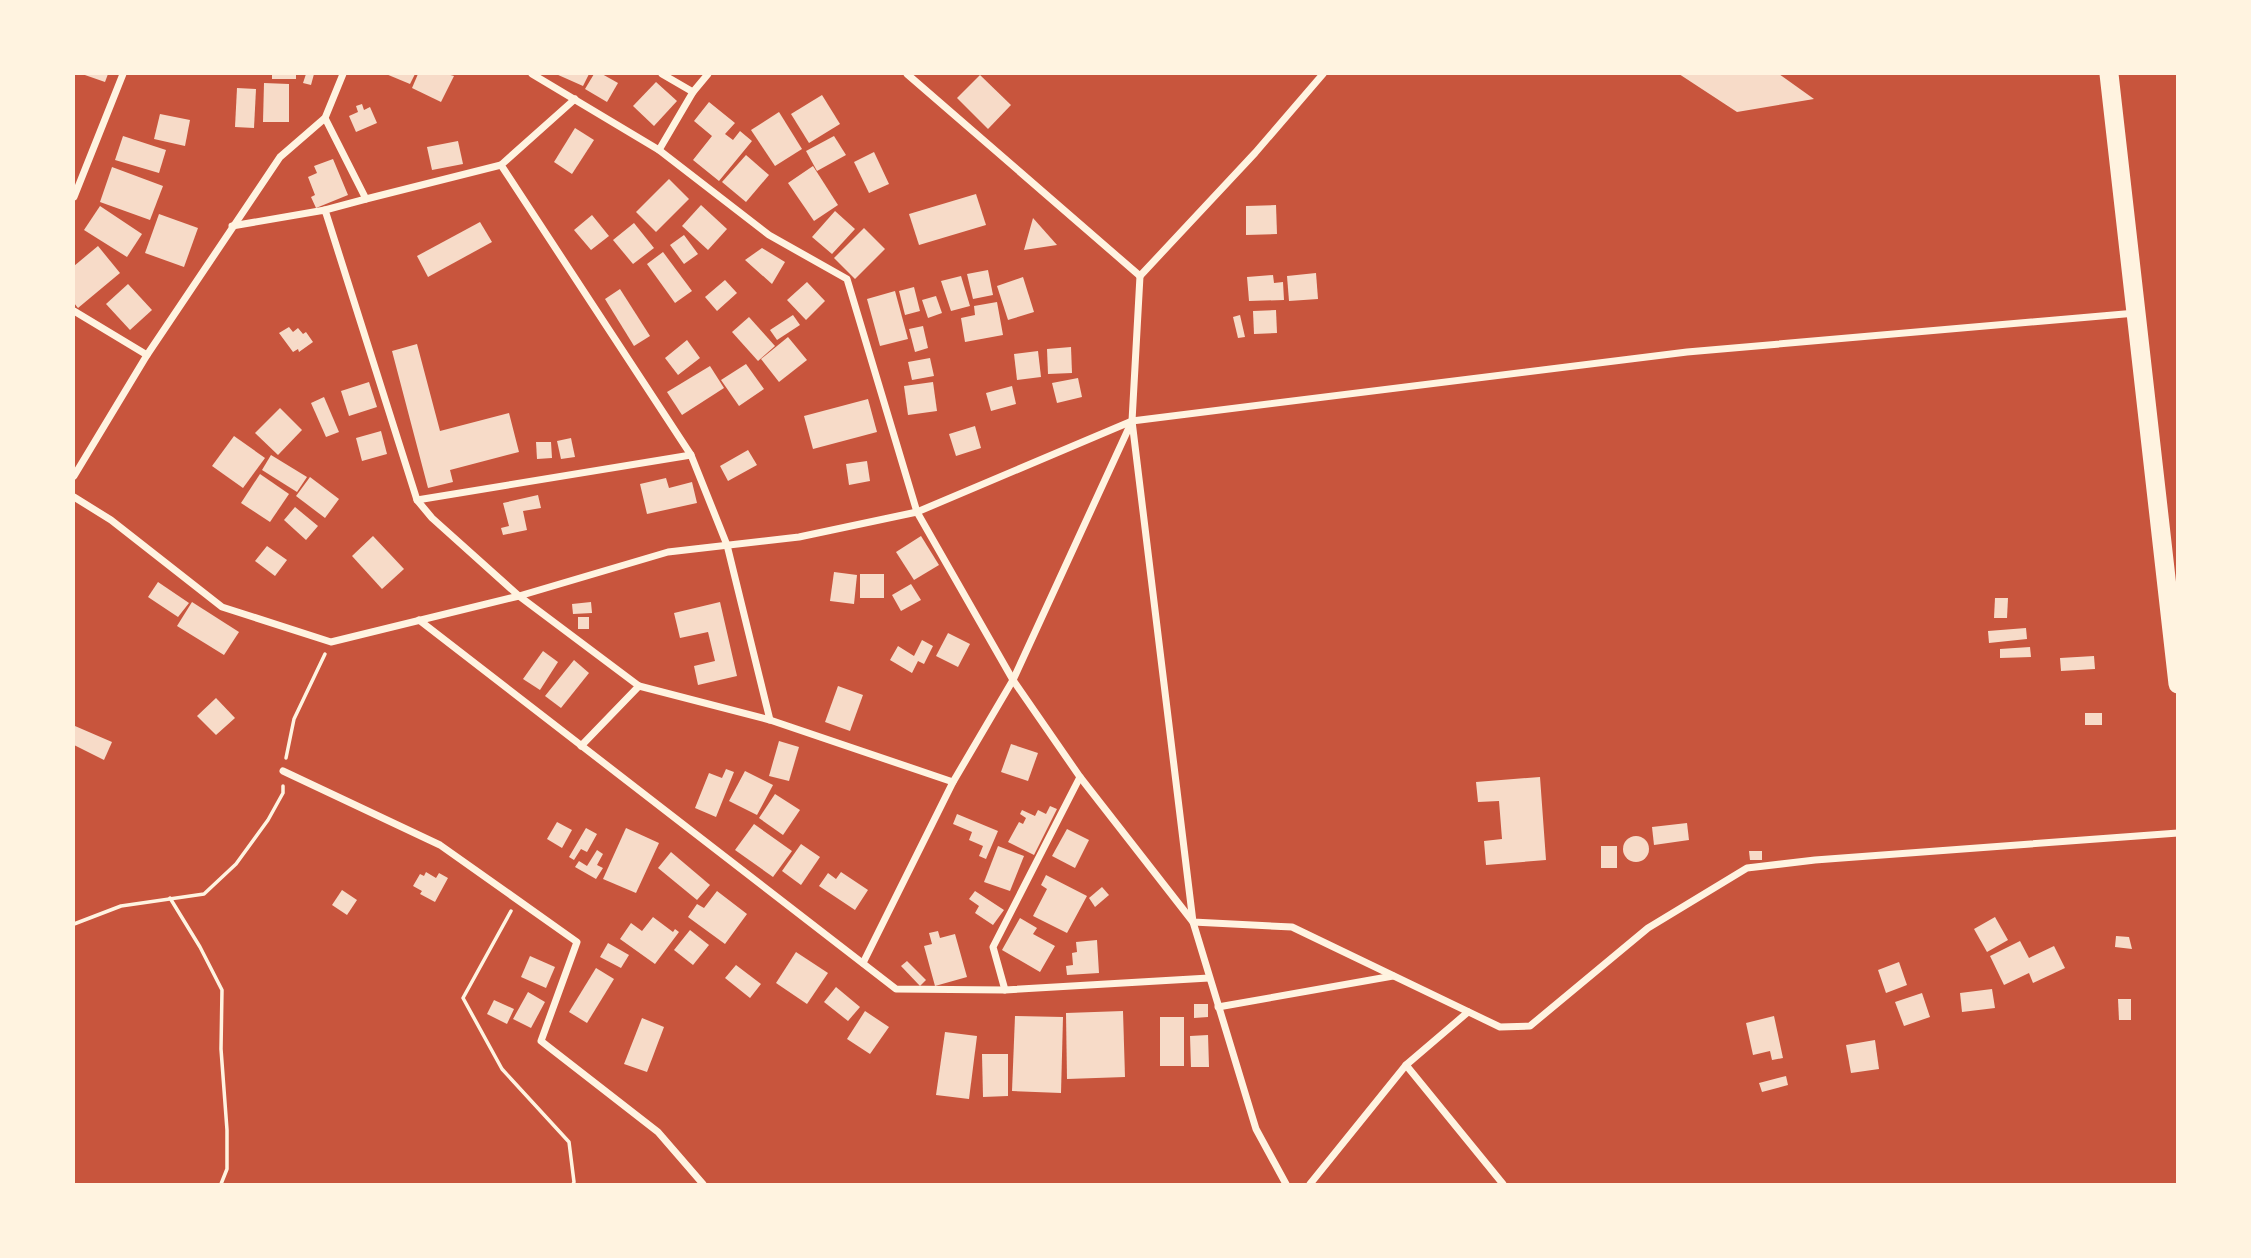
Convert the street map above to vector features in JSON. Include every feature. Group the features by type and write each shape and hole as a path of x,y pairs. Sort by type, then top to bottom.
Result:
{"highway":[{"path":"2109,74 2178,684"}],"street":[{"path":"74,197 123,74"},
{"path":"74,476 147,355 232,226 280,158 325,118 342,74"},
{"path":"532,74 659,150 769,234 847,279 917,512 1013,680 1080,777 1193,922 1292,927 1500,1027 1530,1026 1648,928 1747,867 2178,833"},
{"path":"662,74 693,92"},
{"path":"659,150 693,92 708,74"},
{"path":"907,74 1140,276"},
{"path":"1286,1185 1256,1129 1193,922 1132,421 1140,276 1255,153 1323,74"},
{"path":"232,226 325,210 500,165 575,99"},
{"path":"325,118 366,199"},
{"path":"500,165 691,455 727,545 770,720"},
{"path":"325,210 417,500 432,518 519,596 639,686 770,720 953,782"},
{"path":"74,311 147,355"},
{"path":"74,497 111,520 222,607 331,642 519,596 668,552 799,537 917,512 1132,421 1687,352 2136,313"},
{"path":"863,963 953,782 1013,680 1132,421"},
{"path":"417,500 691,455"},
{"path":"419,620 896,989 1005,990 1209,978"},
{"path":"582,746 639,686"},
{"path":"283,771 440,845 577,942 541,1041 658,1132 703,1185"},
{"path":"1005,990 993,947 1080,777"},
{"path":"1218,1007 1394,976"},
{"path":"1310,1185 1406,1065 1468,1012"},
{"path":"1406,1065 1503,1185"}],"path":[{"path":"74,924 121,906 204,894 236,864 268,820 283,793 283,771 294,719 331,642"},
{"path":"170,898 201,947 222,990 221,1049 227,1169 221,1185"},
{"path":"517,900 463,998 502,1069 569,1142 573,1185"}],"building":[{"path":"82,74 108,74 105,82"},
{"path":"272,74 296,74 296,79 272,79"},
{"path":"306,74 314,74 311,85 303,83"},
{"path":"386,74 415,74 410,84"},
{"path":"418,74 454,76 441,102 412,88"},
{"path":"556,74 589,74 583,86"},
{"path":"594,74 602,74 618,83 607,102 585,89"},
{"path":"1679,74 1779,74 1814,99 1737,112"},
{"path":"980,75 1011,105 988,129 957,98"},
{"path":"656,82 677,101 654,126 633,106"},
{"path":"264,83 289,84 289,122 263,122"},
{"path":"237,88 256,89 254,128 235,127"},
{"path":"822,95 840,124 809,143 791,114"},
{"path":"709,102 735,123 725,134 733,140 740,131 752,141 719,181 693,160 712,136 694,121"},
{"path":"362,104 364,110 370,107 377,123 356,132 349,116 358,112 356,106"},
{"path":"779,112 802,149 775,166 751,130"},
{"path":"160,114 190,120 185,146 154,139"},
{"path":"575,128 594,140 572,174 554,162"},
{"path":"123,136 166,150 159,173 115,160"},
{"path":"834,136 846,155 817,171 806,151"},
{"path":"458,141 463,164 432,170 427,147"},
{"path":"874,152 889,184 869,193 854,162"},
{"path":"746,155 769,175 746,202 722,182"},
{"path":"333,159 348,195 316,208 311,197 315,195 308,177 317,173 314,166"},
{"path":"813,166 838,205 814,221 788,183"},
{"path":"112,167 163,186 150,220 100,202"},
{"path":"669,179 689,199 656,232 636,212"},
{"path":"976,194 986,225 919,245 909,214"},
{"path":"701,205 727,229 708,250 682,226"},
{"path":"1276,205 1277,234 1246,235 1246,206"},
{"path":"100,206 142,234 127,257 84,230"},
{"path":"835,211 855,229 832,254 812,237"},
{"path":"159,214 198,228 184,267 145,253"},
{"path":"592,215 609,236 591,250 574,230"},
{"path":"1033,218 1057,245 1024,250"},
{"path":"480,222 492,242 428,277 417,256"},
{"path":"634,223 654,248 633,264 613,240"},
{"path":"864,228 885,249 855,279 834,258"},
{"path":"684,235 698,254 684,264 670,245"},
{"path":"98,246 120,273 78,308 74,303 74,266"},
{"path":"762,248 785,262 772,284 745,260"},
{"path":"663,252 692,291 675,303 647,264"},
{"path":"988,270 993,295 973,299 967,274"},
{"path":"1316,273 1318,299 1289,301 1287,276"},
{"path":"1273,275 1274,283 1283,282 1284,300 1249,301 1247,277"},
{"path":"961,276 970,306 951,311 941,281"},
{"path":"1023,277 1034,312 1008,320 997,286"},
{"path":"725,280 737,293 717,311 705,297"},
{"path":"807,282 825,301 806,320 787,300"},
{"path":"128,284 152,310 130,330 106,304"},
{"path":"914,287 920,311 905,315 899,291"},
{"path":"620,289 650,336 634,346 605,299"},
{"path":"895,291 908,339 880,346 867,299"},
{"path":"936,296 942,313 928,318 922,300"},
{"path":"997,302 1003,335 965,342 961,318 975,315 974,306"},
{"path":"1276,310 1277,333 1254,334 1253,311"},
{"path":"793,315 800,325 777,340 770,330"},
{"path":"1240,315 1245,337 1238,338 1233,317"},
{"path":"749,317 775,346 758,361 732,332"},
{"path":"923,326 928,348 915,352 909,329"},
{"path":"289,327 293,332 298,328 303,334 306,332 313,342 299,352 298,349 293,352 279,333"},
{"path":"788,337 807,360 779,382 761,359"},
{"path":"687,340 700,358 678,375 665,358"},
{"path":"417,344 440,431 509,413 519,452 450,470 453,482 428,488 392,351"},
{"path":"1071,347 1072,373 1048,374 1047,349"},
{"path":"1038,351 1041,377 1017,380 1014,354"},
{"path":"930,358 934,376 912,380 908,362"},
{"path":"746,364 764,389 739,406 721,380"},
{"path":"710,366 724,388 682,415 667,392"},
{"path":"1078,378 1082,397 1057,403 1052,383"},
{"path":"369,382 377,407 349,416 341,391"},
{"path":"933,382 937,411 908,415 904,386"},
{"path":"1012,386 1016,404 991,411 986,393"},
{"path":"324,397 339,432 326,437 311,403"},
{"path":"868,399 877,432 813,449 804,416"},
{"path":"280,408 302,430 278,455 255,433"},
{"path":"975,426 981,448 956,456 949,434"},
{"path":"381,431 387,454 362,461 356,438"},
{"path":"234,436 265,458 243,488 212,466"},
{"path":"571,438 575,457 561,459 557,441"},
{"path":"536,442 551,442 552,458 537,459"},
{"path":"748,450 757,465 728,481 720,466"},
{"path":"271,455 307,477 297,492 262,470"},
{"path":"867,461 870,481 849,485 846,464"},
{"path":"260,474 289,494 270,522 241,503"},
{"path":"310,477 339,499 325,518 296,496"},
{"path":"666,478 669,488 692,482 697,503 647,514 640,484"},
{"path":"538,495 541,508 523,511 527,530 503,535 501,528 509,526 503,503"},
{"path":"295,507 318,526 306,540 284,520"},
{"path":"373,536 404,569 382,589 352,556"},
{"path":"921,536 939,565 914,580 896,552"},
{"path":"267,546 287,560 275,576 255,561"},
{"path":"834,572 857,575 854,604 830,601"},
{"path":"860,574 884,574 884,598 860,598"},
{"path":"158,582 189,603 178,617 148,597"},
{"path":"911,584 921,600 901,611 892,595"},
{"path":"1995,598 2008,598 2007,618 1994,618"},
{"path":"192,602 239,632 224,655 177,626"},
{"path":"591,602 592,613 573,614 572,604"},
{"path":"720,602 737,676 698,685 694,666 715,661 708,632 680,638 674,613"},
{"path":"578,617 589,617 589,629 578,629"},
{"path":"2026,628 2027,639 1989,643 1988,631"},
{"path":"948,633 970,644 958,667 936,656"},
{"path":"922,640 933,646 924,664 918,661 912,673 890,660 898,646 914,656"},
{"path":"2030,647 2031,657 2000,658 2000,649"},
{"path":"543,651 558,662 540,690 523,679"},
{"path":"2094,656 2095,669 2061,671 2060,658"},
{"path":"574,660 589,673 561,708 545,696"},
{"path":"838,686 863,695 850,731 825,722"},
{"path":"216,698 235,718 216,735 197,716"},
{"path":"2085,713 2102,713 2102,725 2085,725"},
{"path":"75,726 112,742 104,760 74,745"},
{"path":"779,741 799,747 789,781 769,776"},
{"path":"1011,744 1038,753 1028,781 1001,772"},
{"path":"726,769 734,772 716,817 695,808 709,773 722,778"},
{"path":"745,771 773,785 757,815 729,801"},
{"path":"1540,777 1546,860 1486,865 1484,841 1502,839 1499,801 1478,802 1476,782"},
{"path":"775,794 800,810 783,835 759,818"},
{"path":"1050,806 1057,809 1034,855 1008,842 1019,822 1023,824 1026,818 1020,814 1022,810 1035,816 1038,810 1046,814"},
{"path":"957,814 998,831 986,859 979,856 983,846 969,840 972,832 953,824"},
{"path":"557,822 572,830 562,848 547,839"},
{"path":"1687,823 1689,840 1654,845 1652,827"},
{"path":"754,824 792,851 773,877 735,850"},
{"path":"586,828 597,834 587,852 581,849 574,860 569,857"},
{"path":"626,828 659,843 636,893 603,879"},
{"path":"1067,829 1089,840 1075,868 1052,856"},
{"path":"1636,836 1645,840 1649,849 1645,858 1636,862 1627,858 1623,849 1627,840"},
{"path":"801,844 820,857 801,885 782,871"},
{"path":"998,846 1024,856 1010,891 984,882"},
{"path":"1601,846 1617,846 1617,868 1601,868"},
{"path":"597,850 603,854 597,865 603,868 596,879 575,867 579,861 587,866"},
{"path":"1749,851 1762,851 1762,860 1750,860"},
{"path":"671,852 710,885 697,900 658,868"},
{"path":"426,872 436,878 439,873 448,878 435,902 420,894 422,891 413,886 420,874 424,876"},
{"path":"841,872 868,890 855,910 819,886 828,873 836,879"},
{"path":"1046,875 1087,896 1067,933 1033,916 1047,889 1041,885"},
{"path":"1102,887 1109,895 1095,907 1089,898"},
{"path":"342,890 357,900 347,915 332,905"},
{"path":"717,891 747,914 725,944 688,917 697,904 704,908"},
{"path":"975,891 1004,910 993,925 975,913 979,906 969,899"},
{"path":"653,917 673,932 675,929 679,932 655,964 620,939 631,923 642,931"},
{"path":"1995,917 2008,940 1987,952 1974,929"},
{"path":"1020,918 1037,928 1033,934 1055,946 1040,972 1002,950"},
{"path":"690,930 709,945 693,965 674,950"},
{"path":"938,931 940,938 955,934 967,977 935,986 924,946 932,944 929,933"},
{"path":"2116,936 2129,937 2132,949 2115,947"},
{"path":"1097,940 1099,973 1067,975 1066,966 1073,965 1072,953 1077,952 1076,942"},
{"path":"2020,941 2029,958 2054,946 2065,968 2033,983 2029,973 2004,985 1990,956"},
{"path":"608,943 629,955 621,968 600,957"},
{"path":"796,952 828,973 807,1004 776,983"},
{"path":"530,956 555,967 546,988 521,977"},
{"path":"907,961 926,980 920,986 901,966"},
{"path":"1899,962 1907,985 1886,993 1878,970"},
{"path":"736,965 761,984 750,998 725,978"},
{"path":"596,968 614,979 587,1023 569,1012"},
{"path":"836,987 860,1007 848,1021 824,1002"},
{"path":"1992,989 1995,1008 1962,1012 1960,993"},
{"path":"528,992 545,1002 531,1028 513,1019"},
{"path":"1922,993 1930,1017 1904,1026 1895,1002"},
{"path":"2118,999 2131,999 2131,1020 2119,1020"},
{"path":"494,1000 514,1009 507,1024 487,1014"},
{"path":"1194,1004 1208,1004 1208,1017 1194,1018"},
{"path":"865,1011 889,1027 870,1054 847,1039"},
{"path":"1123,1011 1125,1077 1067,1079 1066,1013"},
{"path":"1015,1016 1063,1017 1061,1093 1012,1091"},
{"path":"1774,1016 1783,1058 1772,1060 1770,1051 1753,1055 1746,1023"},
{"path":"1160,1017 1184,1017 1184,1066 1160,1066"},
{"path":"642,1018 664,1027 647,1072 624,1064"},
{"path":"945,1032 977,1036 969,1099 936,1095"},
{"path":"1208,1035 1209,1067 1191,1067 1190,1036"},
{"path":"1875,1040 1879,1069 1851,1073 1846,1045"},
{"path":"982,1054 1008,1054 1008,1096 983,1097"},
{"path":"1786,1076 1788,1085 1762,1092 1759,1083"}]}
